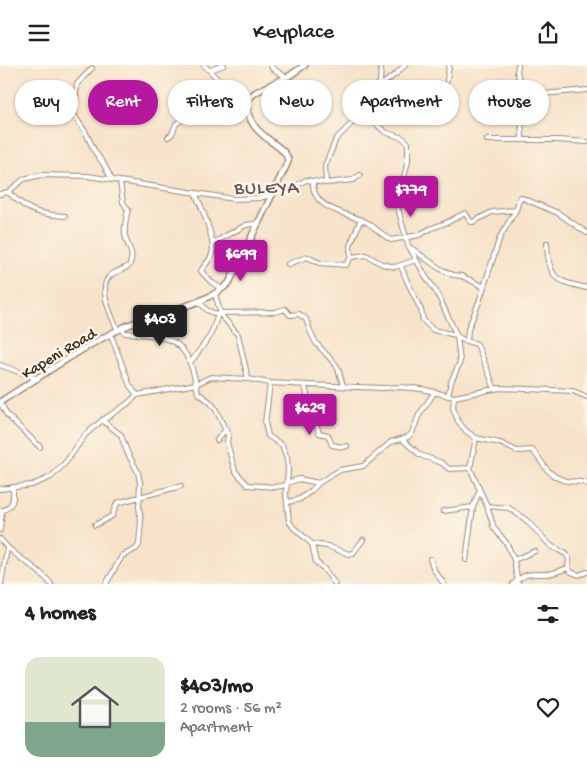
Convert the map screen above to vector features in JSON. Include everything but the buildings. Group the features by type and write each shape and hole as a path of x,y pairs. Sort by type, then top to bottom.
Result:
{"main road":[{"path":"251,96 305,65"},
{"name":"Kapeni Road","path":"0,402 120,329 215,294 229,283 288,163 288,157 251,121"}],"street":[{"path":"204,65 218,80"},
{"path":"210,71 224,65"},
{"path":"270,65 286,77"},
{"path":"380,80 381,65"},
{"path":"389,80 405,65"},
{"path":"446,80 449,65"},
{"path":"518,65 517,71 520,80"},
{"path":"92,68 77,84 77,105 74,115 112,180"},
{"path":"549,94 587,90"},
{"path":"168,137 172,135 176,125"},
{"path":"326,183 325,166 336,139 350,125"},
{"path":"377,125 385,132 403,138 408,143 406,171 397,204 408,245 437,293 456,335 460,362 451,382 448,396"},
{"path":"521,125 522,140"},
{"path":"487,140 587,142"},
{"path":"0,194 8,192 24,179 37,175 88,176 243,199 259,199 274,194"},
{"path":"276,187 283,189 293,187 306,180 326,183 353,180 360,175"},
{"path":"120,182 123,202 128,209 125,234 133,257 129,266 111,275 104,288 105,296 120,329 125,333 161,337 174,341 180,347 190,363 198,393 216,408 228,435 227,443 234,468 246,484 275,487 299,479 319,483"},
{"path":"313,182 316,196 324,205 360,219 378,229 391,240 420,235 432,227 448,222 465,213 471,222 495,212 516,210"},
{"path":"386,188 387,202 397,204"},
{"path":"8,192 22,205 35,213 65,216"},
{"path":"194,193 202,206 213,243 211,258 201,271 211,282 222,289"},
{"path":"467,341 468,329 500,237 516,210 519,198 521,197 567,218 587,233"},
{"path":"288,264 307,257 320,263 347,264 351,257 350,246 360,219"},
{"path":"213,243 228,233 248,224 260,223"},
{"path":"547,243 550,264 556,278 562,282 587,288"},
{"path":"408,245 439,268 453,275 462,276 484,287"},
{"path":"351,257 366,255 388,266 401,266 416,260"},
{"path":"401,266 421,310 422,319 428,327 440,333 456,335 478,345 495,389"},
{"path":"215,294 220,314 238,335 248,379"},
{"path":"198,301 207,310 220,314 275,313 285,309 290,315 297,313 302,315 307,320 316,343 337,366 343,385"},
{"path":"190,363 210,336 220,314"},
{"path":"111,335 130,386 137,395"},
{"path":"0,365 38,379"},
{"path":"0,489 32,485 51,477 66,462 85,435 102,420 128,404 137,395 196,384 211,377 306,385 400,387 422,389 454,397 495,389 573,391 587,397"},
{"path":"270,383 265,427 269,438 279,443 284,449 288,464 287,484 290,523 312,544 316,562 335,584"},
{"path":"306,385 310,410 314,416 319,433 328,435 332,445 347,446"},
{"path":"288,502 300,499 319,483 340,470 363,466 389,443 403,440 412,433 420,415 434,393"},
{"path":"454,397 453,408 456,417 466,431 476,438 500,443 517,451 532,450 550,474 564,481 587,484"},
{"path":"0,402 7,415 40,447"},
{"path":"102,420 122,437 139,477 138,498 142,523 139,545 136,549 122,556 106,584"},
{"path":"217,440 226,429"},
{"path":"476,438 470,468 479,492 487,506 494,528 507,544 514,560 517,582"},
{"path":"403,440 420,455 442,463 449,469 470,468"},
{"path":"95,525 112,515 117,503 181,486"},
{"path":"0,530 1,510 10,507 13,502 13,487"},
{"path":"466,560 474,507 479,492"},
{"path":"487,506 509,508 525,519 551,545 566,554 568,568 571,572 578,575 587,572"},
{"path":"442,511 474,507"},
{"path":"0,539 7,548 47,577 51,584"},
{"path":"312,544 327,546 351,555 363,541"},
{"path":"1,584 7,548"},
{"path":"514,560 535,551"},
{"path":"430,559 436,574 444,584"},
{"path":"513,584 535,573 546,574 568,568"}],"district":[{"name":"BULEYA","path":"267,186"}]}
